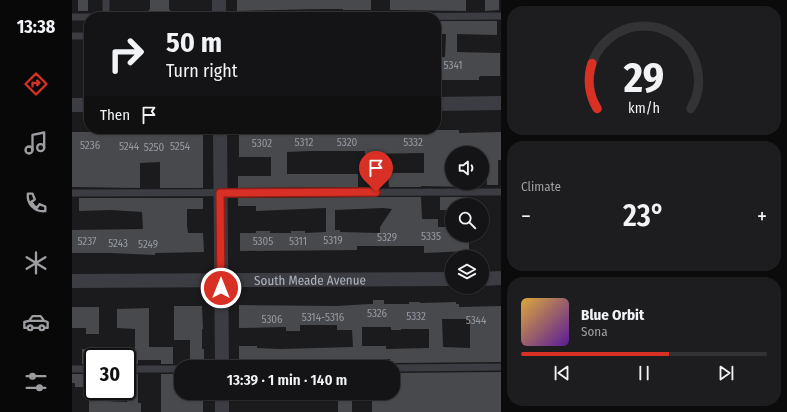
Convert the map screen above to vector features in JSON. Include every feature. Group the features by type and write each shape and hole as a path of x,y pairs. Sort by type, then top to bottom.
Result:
{"street":[{"path":"219,0 219,12"},
{"path":"441,104 501,103"},
{"path":"72,105 84,105"},
{"path":"220,134 222,360"},
{"path":"489,278 501,278"},
{"name":"South Meade Avenue","path":"72,280 445,279"},
{"path":"222,400 222,412"}],"lane":[{"path":"106,0 106,12"},
{"path":"441,16 501,16"},
{"path":"72,17 84,17"},
{"path":"72,36 84,36"},
{"path":"72,193 501,192"},
{"path":"400,368 501,367"},
{"path":"72,369 84,369"},
{"path":"136,369 174,369"}],"building":[{"path":"78,0 88,0 88,11 78,11"},
{"path":"150,0 169,0 169,9 172,12 147,12 150,9"},
{"path":"237,0 371,0 371,10 321,9 237,11"},
{"path":"390,0 466,0 466,11 390,10"},
{"path":"485,0 499,0 499,10 485,11"},
{"path":"441,21 497,21 497,35 457,34 457,52 500,53 500,76 481,76 479,77 479,80 441,80 441,57 445,57 446,34 441,34"},
{"path":"441,130 459,130 459,133 501,132 501,160 498,160 498,185 489,185 489,146 445,146 445,187 389,187 388,173 424,173 424,153 365,154 365,151 311,151 287,152 287,174 358,174 358,187 238,188 238,176 271,176 271,157 239,157 239,134 441,134"},
{"path":"72,132 84,132 84,134 203,134 203,188 160,188 160,162 140,163 140,188 72,187"},
{"path":"421,197 422,219 438,219 438,227 445,227 445,242 469,242 469,250 445,250 445,252 424,253 424,246 357,246 357,250 240,251 240,233 256,233 256,231 270,231 270,233 291,233 291,231 305,231 305,233 326,232 326,208 256,211 256,206 238,206 238,198","holes":["392,209 380,227 380,233 340,232 340,230 335,230 335,210"]},
{"path":"440,197 467,197 445,198 445,210 440,210"},
{"path":"79,198 203,198 203,209 187,209 187,226 188,233 203,233 204,252 155,253 155,255 72,253 72,230 143,229 142,212 111,210 79,211"},
{"path":"373,300 384,300 384,304 409,304 409,302 456,302 456,304 459,304 459,307 501,306 501,362 400,363 400,360 390,359 239,360 239,346 257,346 257,348 280,349 353,347 352,330 337,330 337,325 300,325 300,331 286,331 286,327 239,328 239,305 337,306 373,304","holes":["442,319 470,319 470,348 443,347","362,327 391,327 391,330 429,329 429,348 386,349 386,346 362,346"]},
{"path":"174,306 202,306 202,349 204,349 204,360 190,360 190,340 174,340"},
{"path":"72,307 99,307 99,334 86,334 86,328 72,328"},
{"path":"149,308 149,347 173,347 173,364 161,364 161,360 138,360 138,364 136,364 135,329 117,328 117,309"},
{"path":"82,349 84,349 84,364 82,364"},
{"path":"501,372 501,412 372,412 372,400 400,400 400,373"},
{"path":"72,374 84,374 84,387 75,387 75,383 72,383"},
{"path":"136,374 138,374 138,403 141,403 141,412 89,412 89,400 127,402 127,400 136,400"},
{"path":"161,374 174,374 174,400 203,400 203,412 161,412"},
{"path":"338,400 352,400 352,412 338,412"}],"route":[{"path":"221,288 220,193 376,192"}]}
